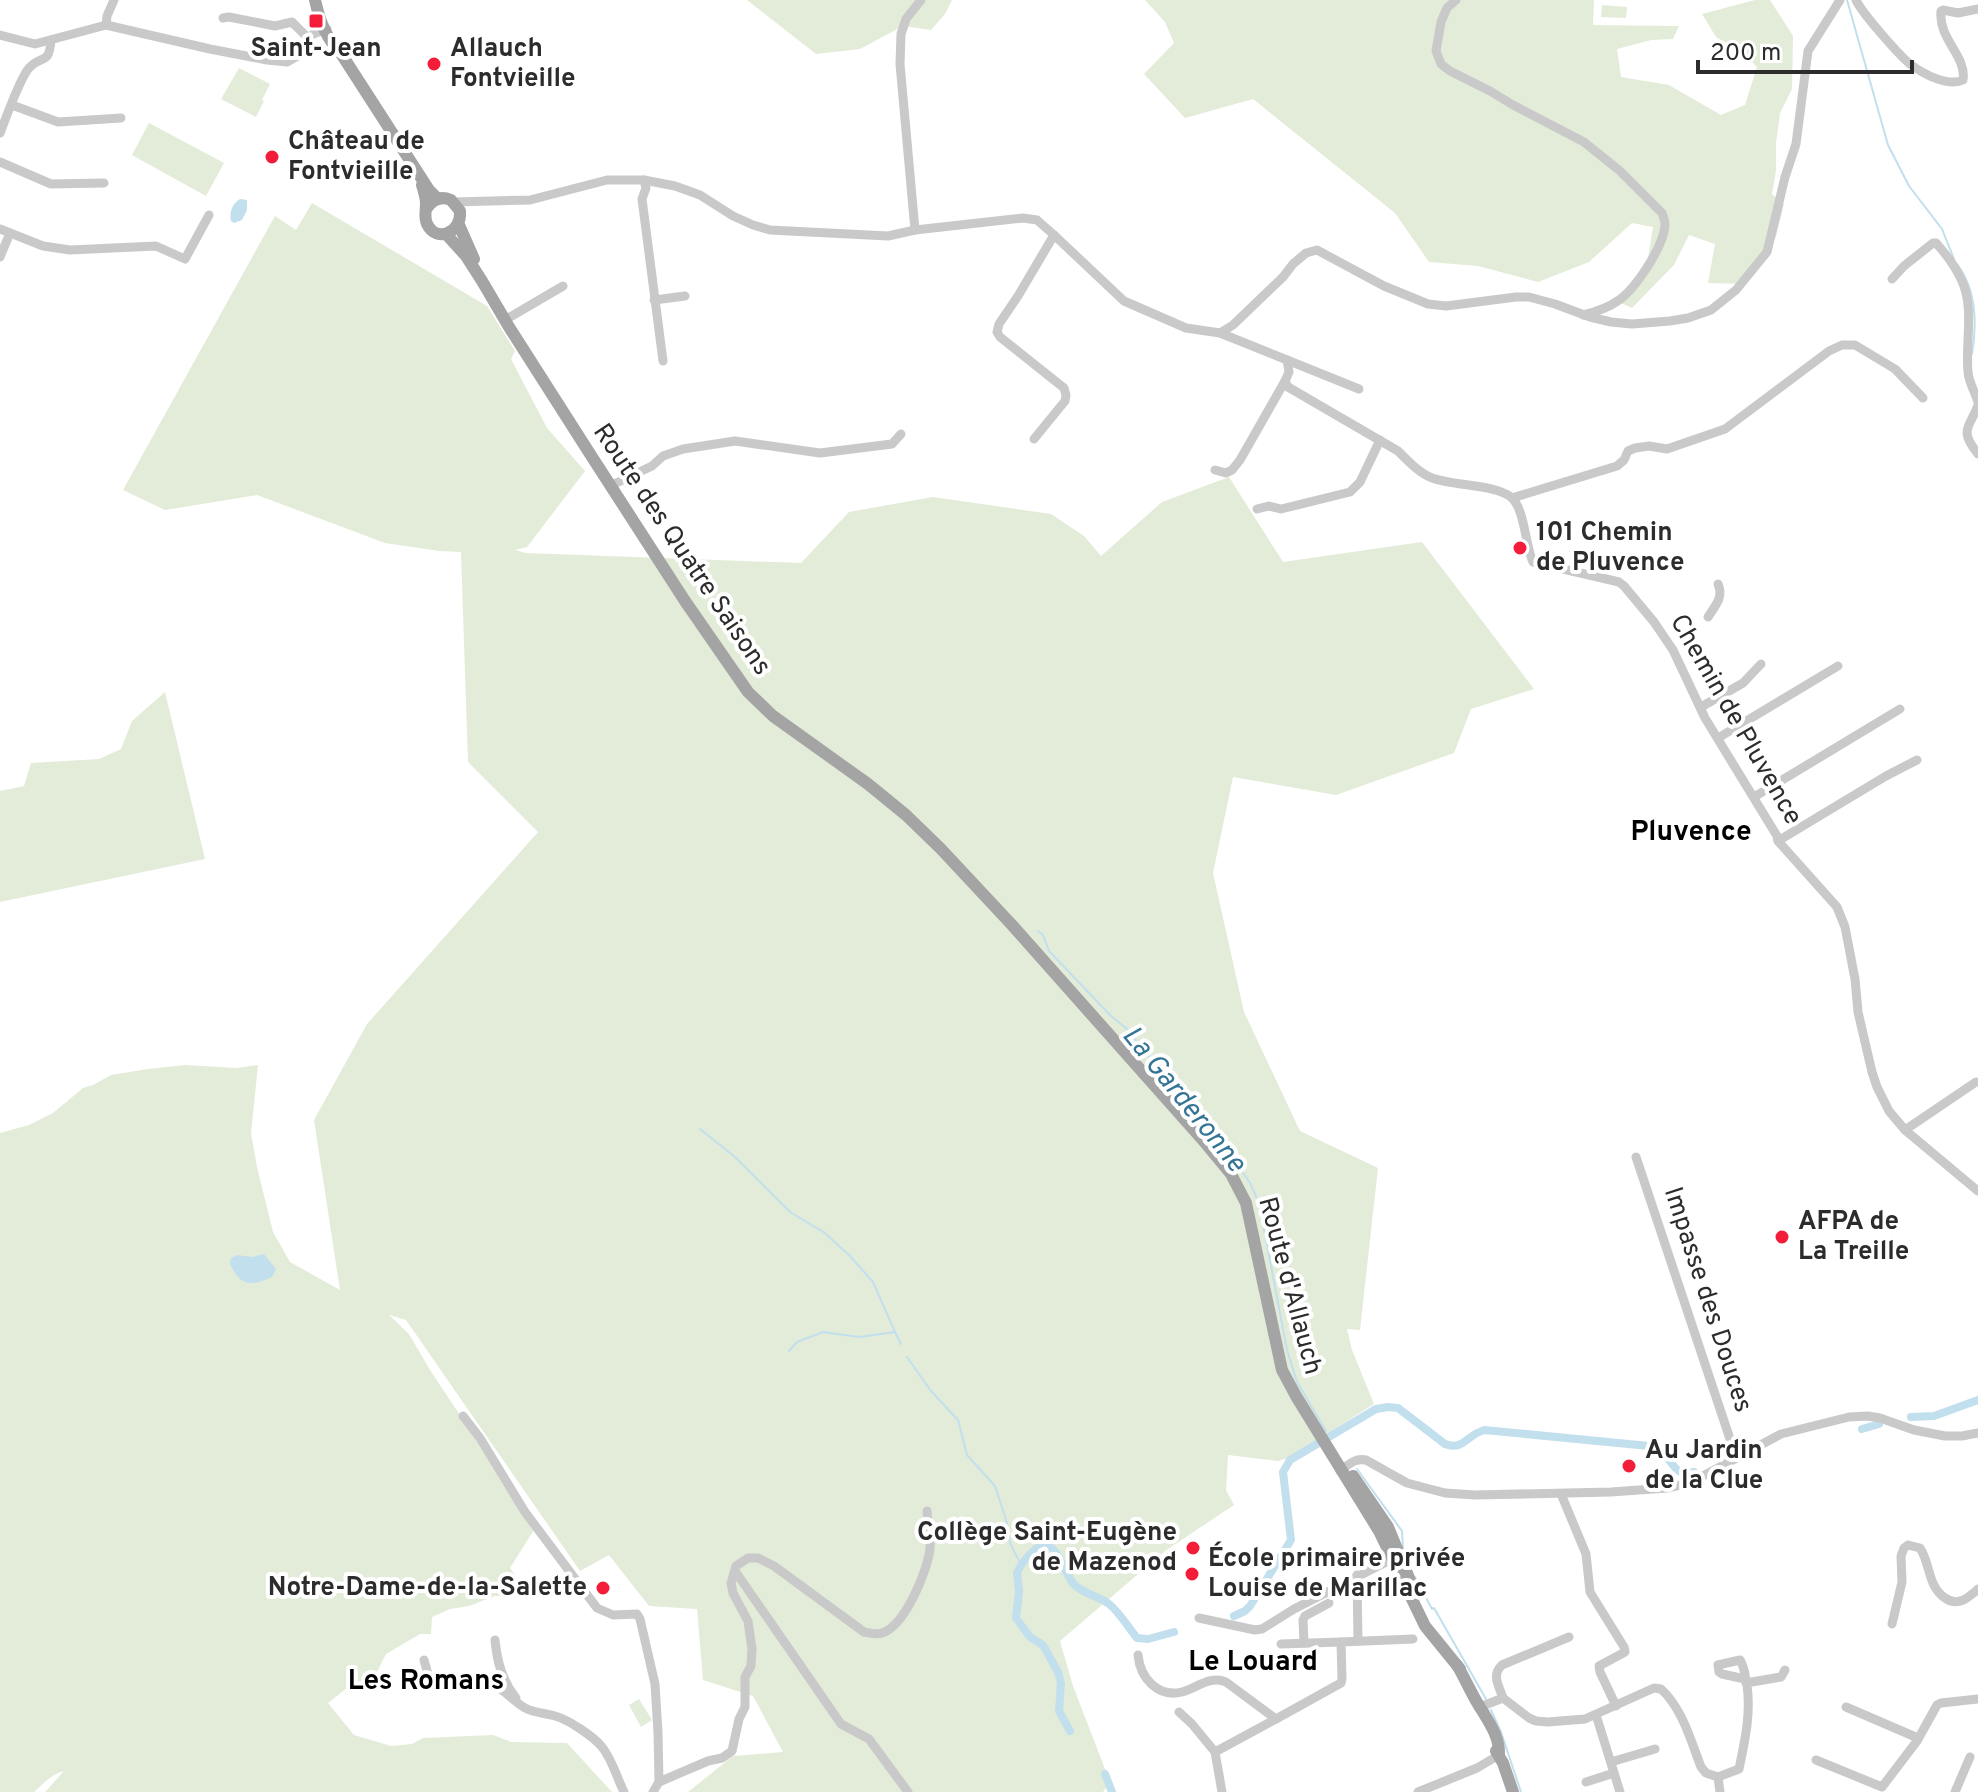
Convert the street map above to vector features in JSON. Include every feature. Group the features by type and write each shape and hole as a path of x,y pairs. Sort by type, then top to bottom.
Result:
{"main road":[{"name":"Route des Quatre Saisons","path":"318,0 328,32 418,174 438,199"},
{"name":"Route des Quatre Saisons","path":"418,174 427,208 427,225 435,232 446,234 466,256 610,486 748,692 773,716 868,784 941,849 1208,1146"},
{"path":"427,208 438,199 454,202"},
{"name":"Route des Quatre Saisons","path":"454,202 458,206 482,281"},
{"path":"446,234 455,229 460,220"},
{"name":"Route d'Allauch","path":"1208,1146 1231,1174 1246,1203 1282,1370 1323,1440 1381,1516 1413,1596 1460,1669 1481,1709 1487,1735 1499,1755 1513,1792"}],"street":[{"path":"106,25 114,0"},
{"path":"915,230 900,64 901,34 906,19 921,0"},
{"path":"1456,0 1447,8 1441,22 1436,51 1441,64 1584,142 1620,171 1662,213 1666,222 1657,250 1631,289 1605,308 1581,315"},
{"path":"1220,333 1233,325 1293,264 1306,253 1317,250 1374,281 1428,304 1446,306 1529,297 1581,315 1632,324 1688,318 1711,310 1736,290 1767,252 1796,144 1806,56 1840,0"},
{"path":"1856,0 1911,64 1933,77 1958,83 1965,76 1942,29 1941,11 1958,13 1978,9"},
{"path":"223,18 275,26 292,22 310,40"},
{"path":"0,35 35,44 106,25 281,62 299,55 313,34 328,32"},
{"path":"0,133 28,69 50,53 51,40"},
{"path":"12,105 58,122 121,118"},
{"path":"0,162 51,184 104,183"},
{"path":"644,180 646,188 642,199 663,361"},
{"path":"454,202 530,200 600,181 644,180 700,195 733,216 770,230 879,236 1023,218 1037,220 1124,301 1186,328 1220,333 1359,389"},
{"path":"460,220 472,203"},
{"path":"2,260 5,231 43,246 70,250 156,246 185,259 209,215"},
{"path":"1034,439 1065,401 1066,392 997,332 1054,235"},
{"path":"1892,279 1933,243 1941,249 1961,278 1969,309 1968,373 1978,403 1967,432 1978,454"},
{"path":"505,320 563,286"},
{"path":"654,300 685,296"},
{"path":"1285,381 1288,387 1398,451 1430,477 1497,491 1512,498 1617,466 1628,451 1635,448 1649,446 1667,449 1725,429 1829,351 1842,345 1855,345 1895,369 1923,398"},
{"path":"1215,470 1226,473 1240,460 1285,381 1289,372 1287,360"},
{"path":"610,486 652,466 663,456 683,449 735,441 820,453 892,444 901,434"},
{"path":"1257,509 1269,506 1281,509 1350,492 1360,482 1380,440"},
{"name":"Chemin de Pluvence","path":"1512,498 1521,515 1533,562 1619,582 1654,622 1673,650 1705,718 1778,841 1837,907 1850,947 1858,1012 1872,1072 1889,1111 1905,1130 1978,1191"},
{"path":"1708,617 1720,600 1718,584"},
{"path":"1701,707 1743,683 1761,664"},
{"path":"1718,738 1838,666"},
{"path":"1754,797 1900,709"},
{"path":"1778,841 1917,760"},
{"path":"1905,1130 1976,1082"},
{"name":"Impasse des Douces","path":"1636,1157 1736,1457"},
{"path":"463,1416 525,1512 597,1608 613,1615 637,1614 640,1619 655,1684 659,1782 653,1792"},
{"path":"1343,1469 1359,1459 1366,1460 1407,1483 1445,1493 1475,1495 1667,1488 1698,1479 1781,1434 1849,1417 1880,1418 1914,1430 1945,1436 1978,1433"},
{"path":"1561,1494 1586,1554 1590,1592 1624,1647 1625,1652 1599,1666 1616,1706"},
{"path":"659,1782 722,1758 732,1751 745,1707 745,1677 751,1666 752,1649 748,1621 731,1583 736,1566 748,1558 758,1558 774,1566 864,1632 883,1633 909,1606 917,1591 930,1549 927,1511"},
{"path":"1892,1624 1902,1582 1901,1556 1908,1545 1920,1548 1935,1589 1949,1601 1967,1599 1978,1589"},
{"path":"1199,1618 1262,1629 1395,1557"},
{"path":"735,1571 841,1724 869,1739 908,1792"},
{"path":"1357,1575 1358,1641"},
{"path":"1304,1643 1305,1616 1329,1603"},
{"path":"1569,1637 1497,1669 1495,1677 1503,1698 1536,1721 1573,1720 1596,1715 1654,1688 1661,1689 1676,1708 1701,1767 1706,1773 1718,1777 1739,1769 1749,1720 1746,1683 1781,1677 1785,1670"},
{"path":"1281,1644 1413,1639"},
{"path":"495,1640 504,1681 527,1709"},
{"path":"1215,1752 1341,1683 1341,1642"},
{"path":"1138,1655 1142,1675 1164,1691 1175,1693 1219,1679 1276,1719"},
{"path":"424,1660 433,1685 486,1683 497,1687 527,1709 567,1721 602,1747 624,1792"},
{"path":"1481,1709 1503,1698"},
{"path":"1816,1760 1882,1787 1918,1738 1937,1705 1978,1699"},
{"path":"1846,1707 1918,1738"},
{"path":"1179,1712 1215,1752 1222,1792"},
{"path":"1596,1715 1620,1792"},
{"path":"1611,1762 1655,1749"},
{"path":"1418,1792 1477,1768 1499,1755"},
{"path":"1955,1792 1970,1757"},
{"path":"1586,1782 1614,1773"},
{"path":"1718,1777 1720,1792"}],"green space":[{"path":"747,0 952,0 931,30 903,26 860,49 816,54"},
{"path":"1145,0 1594,0 1593,25 1679,26 1673,39 1651,40 1617,49 1621,77 1669,85 1721,115 1745,105 1757,67 1744,53 1716,37 1702,14 1755,0 1770,0 1793,36 1792,89 1780,113 1776,143 1772,194 1784,204 1776,237 1745,284 1708,283 1715,244 1689,235 1674,265 1632,308 1621,303 1648,259 1653,227 1632,223 1589,262 1538,282 1478,266 1429,262 1395,213 1253,99 1185,118 1144,74 1174,43 1165,22"},
{"path":"1602,5 1627,7 1626,18 1601,17"},
{"path":"239,68 270,84 256,117 221,99"},
{"path":"149,123 224,163 206,196 132,155"},
{"path":"312,203 487,306 515,351 511,359 547,428 585,471 527,547 515,550 526,553 801,563 849,512 933,497 1051,514 1084,536 1101,556 1162,502 1229,477 1283,562 1422,542 1534,689 1471,709 1454,753 1336,795 1233,777 1213,873 1244,1012 1300,1131 1378,1168 1360,1330 1347,1329 1352,1350 1374,1404 1288,1458 1278,1461 1228,1455 1226,1490 1234,1505 1165,1551 1060,1641 1073,1686 1110,1782 1103,1792 688,1792 733,1756 783,1752 753,1696 703,1680 697,1609 649,1606 609,1555 580,1571 406,1320 389,1315 409,1334 535,1528 510,1568 532,1598 495,1596 432,1617 431,1634 420,1634 386,1654 373,1680 352,1684 328,1703 354,1735 391,1746 412,1744 423,1738 493,1735 511,1742 567,1743 612,1792 45,1792 64,1771 34,1792 0,1792 0,1133 29,1125 53,1113 83,1088 111,1075 185,1065 237,1068 258,1065 251,1133 273,1232 290,1262 340,1290 314,1120 367,1024 538,832 468,762 461,552 385,543 257,495 165,510 123,490 275,216 296,230"},
{"path":"165,692 205,859 0,902 0,791 24,786 31,763 99,759 121,749 132,721"},
{"path":"639,1699 652,1720 641,1727 629,1705"}],"water":[{"path":"240,199 247,200 247,210 242,220 234,223 231,221 231,211"},
{"path":"264,1254 276,1269 272,1277 258,1282 242,1280 230,1264 231,1258 237,1255 252,1257"}],"waterway":[{"path":"1847,0 1888,145 1909,186 1942,229 1954,259"},
{"path":"1957,264 1968,284 1974,307 1972,354"},
{"name":"La Garderonne","path":"1038,931 1043,935 1049,951 1126,1028 1250,1183 1259,1203 1287,1350 1297,1382 1326,1431"},
{"path":"700,1129 735,1157 790,1212 825,1233 850,1256 873,1282 895,1332"},
{"path":"789,1351 797,1342 823,1332 859,1337 895,1332 901,1344"},
{"path":"907,1357 931,1391 958,1420 967,1455 995,1486 1010,1543 1021,1565"},
{"path":"1911,1417 1934,1416 1978,1400"},
{"path":"1234,1616 1250,1606 1291,1540 1283,1472 1290,1460 1376,1409 1398,1408 1451,1446 1461,1444 1484,1430 1649,1446 1680,1472 1694,1472"},
{"path":"1862,1429 1879,1424"},
{"name":"La Garderonne","path":"1357,1469 1402,1531 1403,1549"},
{"path":"1070,1731 1059,1711 1061,1683 1058,1672 1043,1645 1030,1637 1016,1618 1017,1573 1030,1555 1039,1547 1052,1548 1076,1586 1109,1604 1137,1638 1148,1639 1174,1632"},
{"name":"La Garderonne","path":"1415,1577 1486,1699"},
{"name":"La Garderonne","path":"1491,1710 1521,1792"},
{"path":"1105,1774 1112,1792"}],"place":[{"name":"Saint-Jean","path":"316,21"},
{"name":"Allauch Fontvieille","path":"434,64"},
{"name":"Château de Fontvieille","path":"272,157"},
{"name":"101 Chemin de Pluvence","path":"1520,548"},
{"name":"AFPA de La Treille","path":"1782,1237"},
{"name":"Au Jardin de la Clue","path":"1629,1466"},
{"name":"Collège Saint-Eugène de Mazenod","path":"1193,1548"},
{"name":"École primaire privée Louise de Marillac","path":"1192,1574"},
{"name":"Notre-Dame-de-la-Salette","path":"603,1588"}],"district":[{"name":"Pluvence","path":"1691,833"},
{"name":"Le Louard","path":"1253,1663"},
{"name":"Les Romans","path":"426,1682"}]}
